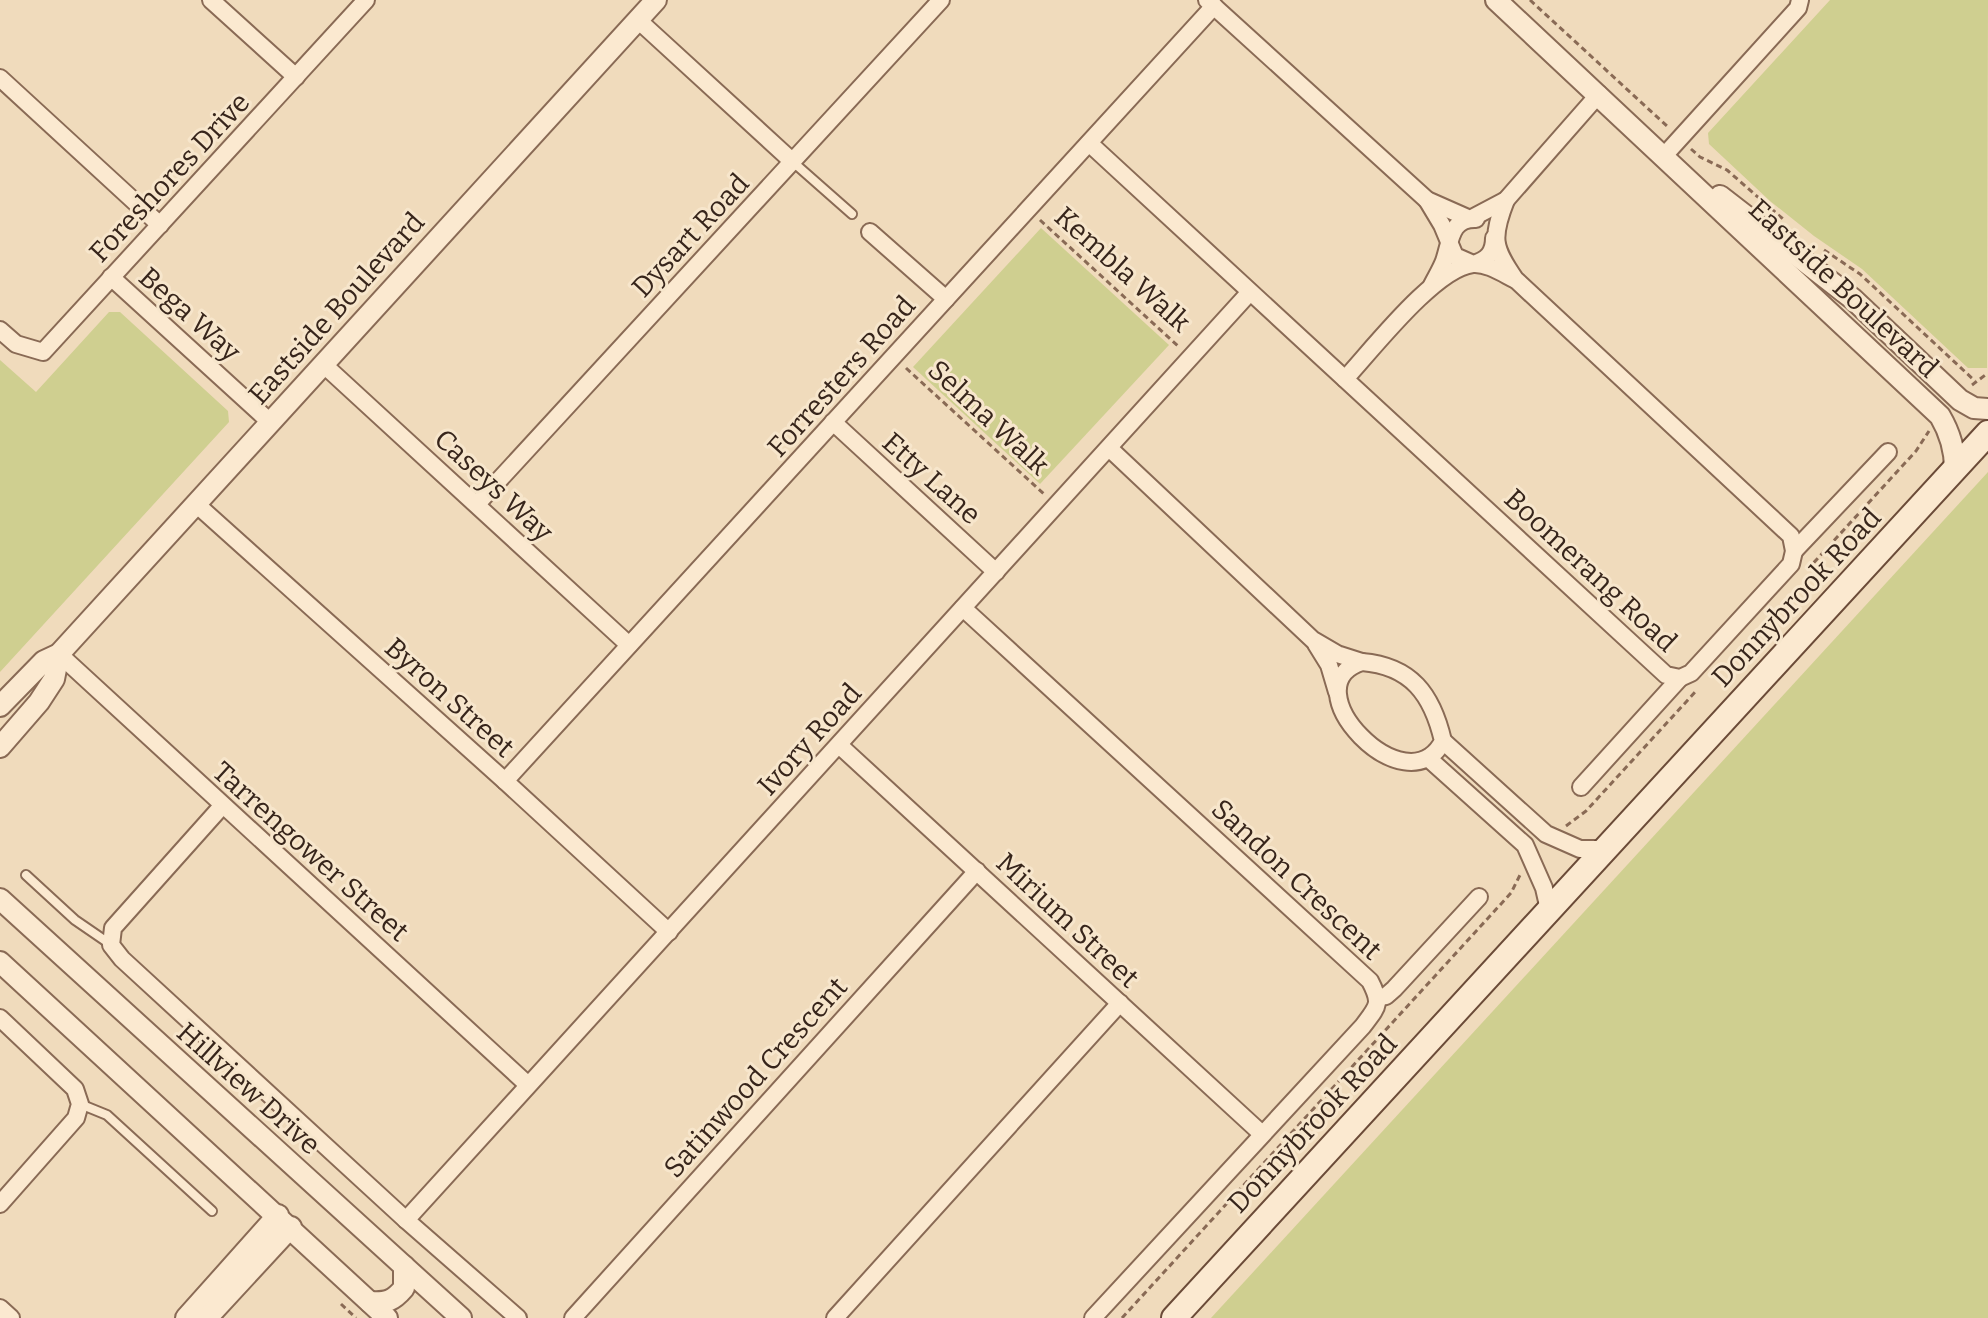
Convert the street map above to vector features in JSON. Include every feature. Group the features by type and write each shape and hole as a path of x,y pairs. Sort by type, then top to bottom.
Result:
{"main road":[{"name":"Donnybrook Road","path":"1174,1318 1988,433"},
{"name":"Donnybrook Road","path":"1495,969 1530,949 1632,838 1648,803"}],"street":[{"path":"211,0 296,77"},
{"name":"Foreshores Drive","path":"0,330 16,344 43,352 366,0"},
{"name":"Eastside Boulevard","path":"0,706 44,661 59,654 656,0"},
{"name":"Dysart Road","path":"477,504 941,0"},
{"name":"Eastside Boulevard","path":"1496,0 1940,416 1949,431 1955,469"},
{"path":"1667,160 1680,138 1798,8 1800,0"},
{"path":"1211,3 1427,200 1487,225 1492,230 1499,256 1515,279 1791,536 1794,551"},
{"name":"Forresters Road","path":"505,781 1089,143 1211,3"},
{"path":"638,20 793,162"},
{"path":"0,78 160,225"},
{"path":"1432,285 1443,264 1454,228 1506,200 1599,94"},
{"name":"Boomerang Road","path":"1089,143 1666,675 1680,678 1691,673 1791,564 1794,551 1888,452"},
{"name":"Eastside Boulevard","path":"1667,160 1751,218 1853,299 1960,400 1974,408 1988,409"},
{"path":"1427,200 1455,256 1515,279"},
{"path":"1345,379 1432,285 1452,271 1487,258 1492,252 1506,200"},
{"path":"870,232 946,299"},
{"name":"Bega Way","path":"111,277 270,422"},
{"name":"Ivory Road","path":"406,1220 1250,292"},
{"name":"Caseys Way","path":"323,364 629,645"},
{"name":"Etty Lane","path":"833,422 996,572"},
{"path":"1109,448 1313,640 1337,654 1362,662 1382,663 1399,671 1424,692 1443,741 1546,834 1580,849 1605,849"},
{"name":"Byron Street","path":"195,503 669,932"},
{"name":"Sandon Crescent","path":"963,608 1370,981 1379,997 1377,1008 1363,1026 1093,1318"},
{"path":"1313,640 1329,665 1346,720 1355,733 1371,746 1403,760 1428,758 1437,752 1443,741"},
{"name":"Eastside Boulevard","path":"0,747 39,702 54,679 59,654"},
{"name":"Tarrengower Street","path":"59,654 528,1085"},
{"path":"1337,693 1344,672 1362,662"},
{"path":"1581,787 1680,678"},
{"name":"Mirium Street","path":"839,745 1262,1134"},
{"path":"1428,758 1525,845 1544,888 1549,910"},
{"path":"222,806 113,928 111,945 122,959 406,1220 518,1318"},
{"name":"Satinwood Crescent","path":"573,1318 977,871"},
{"path":"1379,997 1386,996 1394,989 1479,897"},
{"name":"Hillview Drive","path":"0,899 461,1318"},
{"path":"0,962 387,1318"},
{"path":"835,1318 1120,1003"},
{"path":"0,1018 75,1089 80,1104 76,1118 0,1204"},
{"path":"186,1318 285,1221"},
{"path":"207,1318 285,1221"},
{"path":"370,1302 385,1303 395,1299 404,1288 404,1266"},
{"path":"0,1308 11,1318"}],"lane":[{"path":"793,162 852,214"},
{"path":"26,875 75,920 111,945"},
{"path":"80,1104 107,1115 212,1211"}],"path":[{"path":"1530,0 1700,157 1727,170 1787,222"},
{"name":"Kembla Walk","path":"1028,209 1191,357"},
{"path":"1820,247 1860,274 1975,381"},
{"name":"Selma Walk","path":"894,357 1056,506"}],"green space":[{"path":"1830,0 1988,0 1987,368 1968,368 1862,269 1770,201 1709,144 1708,133"},
{"path":"1041,228 1169,345 1040,484 913,367"},
{"path":"109,312 120,312 228,411 229,422 0,672 0,360 36,392"},
{"path":"1988,472 1988,1318 1211,1318"}]}
